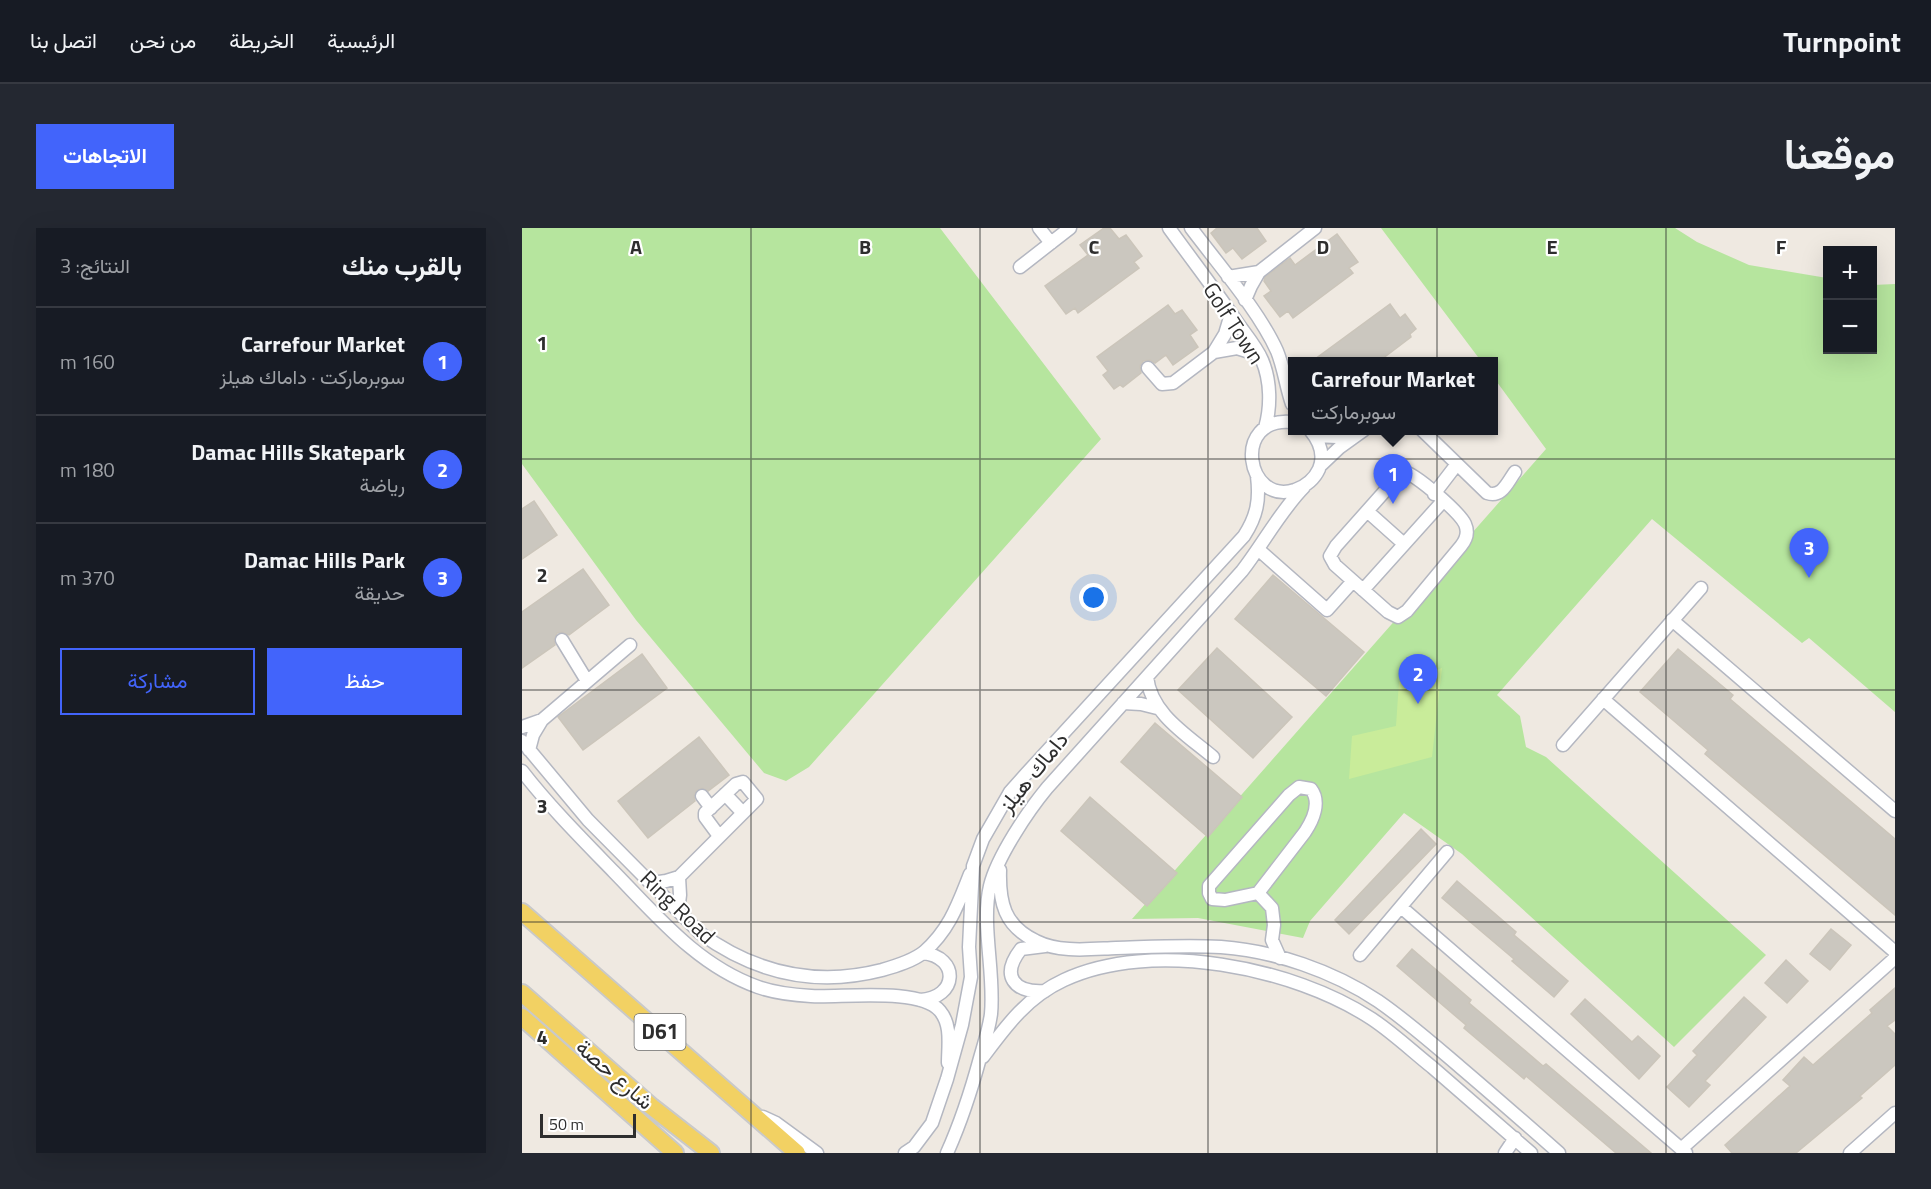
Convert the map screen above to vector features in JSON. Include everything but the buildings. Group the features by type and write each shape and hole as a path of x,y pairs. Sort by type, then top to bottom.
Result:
{"main road":[{"name":"D61","path":"522,912 797,1153"},
{"name":"شارع حصة","path":"522,993 652,1107 711,1153"},
{"path":"522,1017 675,1153"}],"street":[{"path":"1039,228 1051,243"},
{"path":"1020,267 1070,228"},
{"name":"Golf Town","path":"1169,228 1259,355 1266,372 1268,387 1269,414 1265,428"},
{"name":"Golf Town","path":"1191,228 1245,300 1278,353 1288,387"},
{"path":"1245,300 1259,272 1315,228"},
{"path":"1228,277 1259,272"},
{"path":"1148,368 1158,382 1169,384 1214,352 1225,334 1231,314"},
{"path":"1214,352 1237,348 1259,355"},
{"path":"1265,428 1274,423 1288,422"},
{"name":"داماك هيلز","path":"905,1153 914,1147 926,1133 935,1116 962,1025 971,977 969,947 973,866 983,839 1010,792 1244,536 1253,523 1258,508 1259,492 1251,450 1259,434 1265,428"},
{"path":"1314,435 1322,455 1320,466"},
{"path":"1325,435 1337,437 1347,435"},
{"name":"داماك هيلز","path":"947,1151 967,1104 991,1013 989,897 990,886 1000,860 1029,810 1259,550 1293,498 1311,481 1320,466 1357,435"},
{"path":"1427,435 1487,493 1492,495 1502,491 1511,477"},
{"path":"1363,590 1404,544 1438,497 1457,464"},
{"path":"1404,472 1412,475 1438,497 1465,523 1466,540 1403,615 1392,616 1332,561 1330,556 1400,474 1404,472"},
{"path":"1257,476 1266,486 1278,491 1292,491 1304,487"},
{"path":"1367,511 1404,544"},
{"path":"1259,550 1326,610 1353,581"},
{"path":"1563,745 1701,588"},
{"path":"1672,620 1895,811"},
{"path":"562,640 587,681"},
{"path":"526,746 542,720 630,645"},
{"path":"1147,677 1150,693 1157,708 1213,757"},
{"path":"1603,699 1895,952"},
{"path":"1124,703 1157,708"},
{"path":"522,727 542,720"},
{"name":"Ring Road","path":"526,746 588,820 700,933 721,948 744,960 769,969 819,977 871,973 897,966 922,953 942,934 954,915 973,866"},
{"name":"Ring Road","path":"522,771 574,831 663,923 718,968 759,987 786,994 893,995 928,1003 939,1009 945,1019 949,1036 947,1079"},
{"path":"652,883 679,877 758,799 743,782 736,784 705,813 705,817 720,836"},
{"path":"1299,787 1311,789 1316,799 1311,823 1258,893 1217,901 1212,899 1209,886 1293,790 1299,787"},
{"path":"725,794 743,813"},
{"path":"702,796 711,808"},
{"path":"1360,955 1447,852"},
{"path":"1000,860 1000,895 1008,917 1016,930 1047,945 1064,949 1182,946 1254,952 1303,965 1341,980 1377,1000 1410,1024 1559,1153"},
{"path":"678,911 679,877"},
{"path":"1258,893 1272,908 1274,925 1272,940 1280,958"},
{"path":"1401,907 1683,1151 1895,958"},
{"path":"1254,952 1272,940"},
{"path":"1045,991 1027,992 1016,984 1010,973 1013,960 1021,949 1047,945"},
{"path":"916,1000 938,997 948,987 950,980 943,960 922,953"},
{"path":"978,1064 1012,1018 1045,991 1063,980 1109,964 1183,960 1263,972 1301,983 1338,999 1373,1019 1531,1153"},
{"path":"1850,1153 1895,1113"},
{"path":"754,1115 769,1119 817,1153"},
{"path":"916,1153 926,1133"},
{"path":"1505,1153 1515,1138"}],"green space":[{"path":"522,228 940,228 1101,439 809,767 786,781 764,773 636,620 522,464"},
{"path":"1381,228 1675,228 1697,242 1749,265 1823,277 1823,354 1877,354 1877,285 1895,284 1895,712 1809,638 1802,643 1652,519 1497,695 1520,716 1526,747 1546,757 1766,955 1674,1047 1462,854 1404,813 1310,921 1303,938 1198,918 1132,919 1546,449 1498,383 1498,357 1478,357"},
{"path":"1442,668 1432,757 1349,779 1352,736 1396,726 1399,682"}],"place":[{"name":"Carrefour Market","path":"1393,504"},
{"name":"Damac Hills Park","path":"1809,578"},
{"name":"Damac Hills Skatepark","path":"1418,704"}]}
